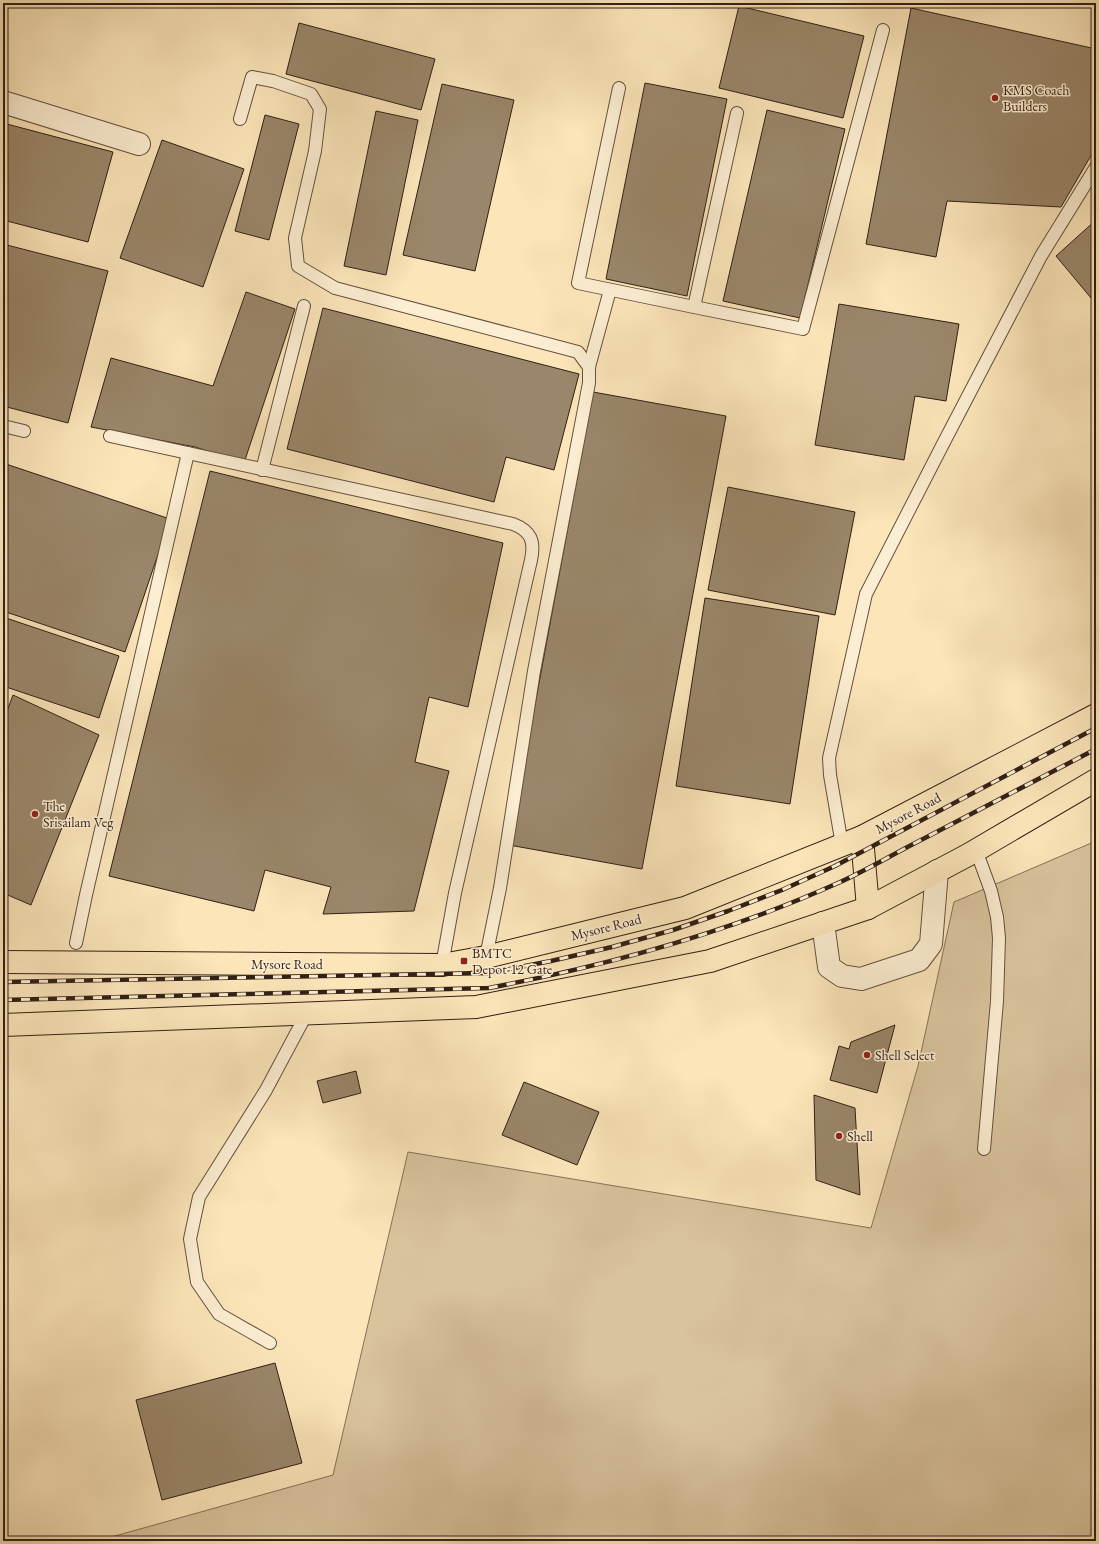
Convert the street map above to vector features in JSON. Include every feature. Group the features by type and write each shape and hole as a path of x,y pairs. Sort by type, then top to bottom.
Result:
{"highway":[{"name":"Mysore Road","path":"3,962 442,965 486,957 685,908 827,852 862,837 1096,715"},
{"path":"3,1026 476,1007 710,961 868,908 976,850 1096,780"},
{"path":"862,837 868,908"}],"street":[{"path":"3,102 139,144"},
{"path":"823,923 829,968 842,976 861,979 919,960 931,944 937,871"}],"lane":[{"path":"619,88 578,283 803,328 883,30"},
{"path":"240,119 252,77 273,81 311,94 320,109 315,151 295,238 298,266 335,288 578,352 589,367"},
{"path":"694,307 737,113"},
{"path":"842,845 830,775 829,758 866,594 1041,256 1096,167"},
{"path":"486,957 501,880 534,671 589,383 589,367 610,290"},
{"path":"262,470 304,306"},
{"path":"3,426 24,431"},
{"path":"110,436 513,524 524,528 531,537 534,549 455,893 442,965"},
{"path":"76,943 188,453"},
{"path":"976,850 991,891 997,917 999,938 998,1001 984,1149"},
{"path":"270,1343 219,1314 197,1282 190,1239 199,1197 266,1090 308,1013"}],"shaded area":[{"path":"1096,841 1096,1541 97,1541 333,1475 408,1152 871,1228 918,1066 954,902"}],"building":[{"path":"739,6 864,36 843,118 719,88"},
{"name":"KMS Coach Builders","path":"911,8 1096,49 1096,147 1061,207 947,201 936,257 866,244"},
{"path":"299,23 435,59 421,110 286,74"},
{"path":"645,83 727,99 687,296 606,279"},
{"path":"442,84 514,100 475,271 403,255"},
{"path":"767,110 845,129 800,318 723,301"},
{"path":"376,111 418,120 386,275 344,266"},
{"path":"265,115 299,124 269,240 235,231"},
{"path":"3,123 113,152 88,242 3,220"},
{"path":"162,140 244,169 203,287 120,258"},
{"path":"1096,220 1096,304 1056,256"},
{"path":"3,244 108,271 68,423 3,406"},
{"path":"246,292 295,309 244,463 195,447 91,427 111,358 213,386"},
{"path":"839,304 959,324 946,401 915,396 904,460 815,445"},
{"path":"323,308 579,374 554,470 506,457 494,502 287,449"},
{"path":"593,392 726,416 642,869 509,845"},
{"path":"3,463 170,519 125,652 3,611"},
{"path":"210,471 503,543 468,707 429,697 415,762 449,771 414,911 323,914 331,887 265,870 254,911 109,876"},
{"path":"728,487 855,512 835,615 708,590"},
{"path":"705,598 819,616 790,804 676,786"},
{"path":"3,617 119,656 99,718 3,686"},
{"name":"The Srisailam Veg","path":"13,695 99,735 31,905 3,893 3,722"},
{"path":"895,1025 877,1093 830,1080 839,1046 849,1049 851,1042"},
{"path":"356,1071 361,1093 323,1103 317,1081"},
{"path":"524,1082 599,1112 577,1165 502,1135"},
{"path":"814,1095 855,1108 860,1195 816,1180"},
{"path":"275,1363 302,1463 162,1500 136,1400"}],"railway":[{"path":"3,982 489,973 612,947 673,930 782,890 835,866 1096,728"},
{"path":"3,1000 489,988 579,969 667,946 754,917 796,901 860,873 912,844 1096,749"}],"place":[{"name":"KMS Coach Builders","path":"995,98"},
{"name":"The Srisailam Veg","path":"35,814"},
{"name":"BMTC Depot-12 Gate","path":"464,961"},
{"name":"Shell Select","path":"867,1055"},
{"name":"Shell","path":"839,1136"}]}
